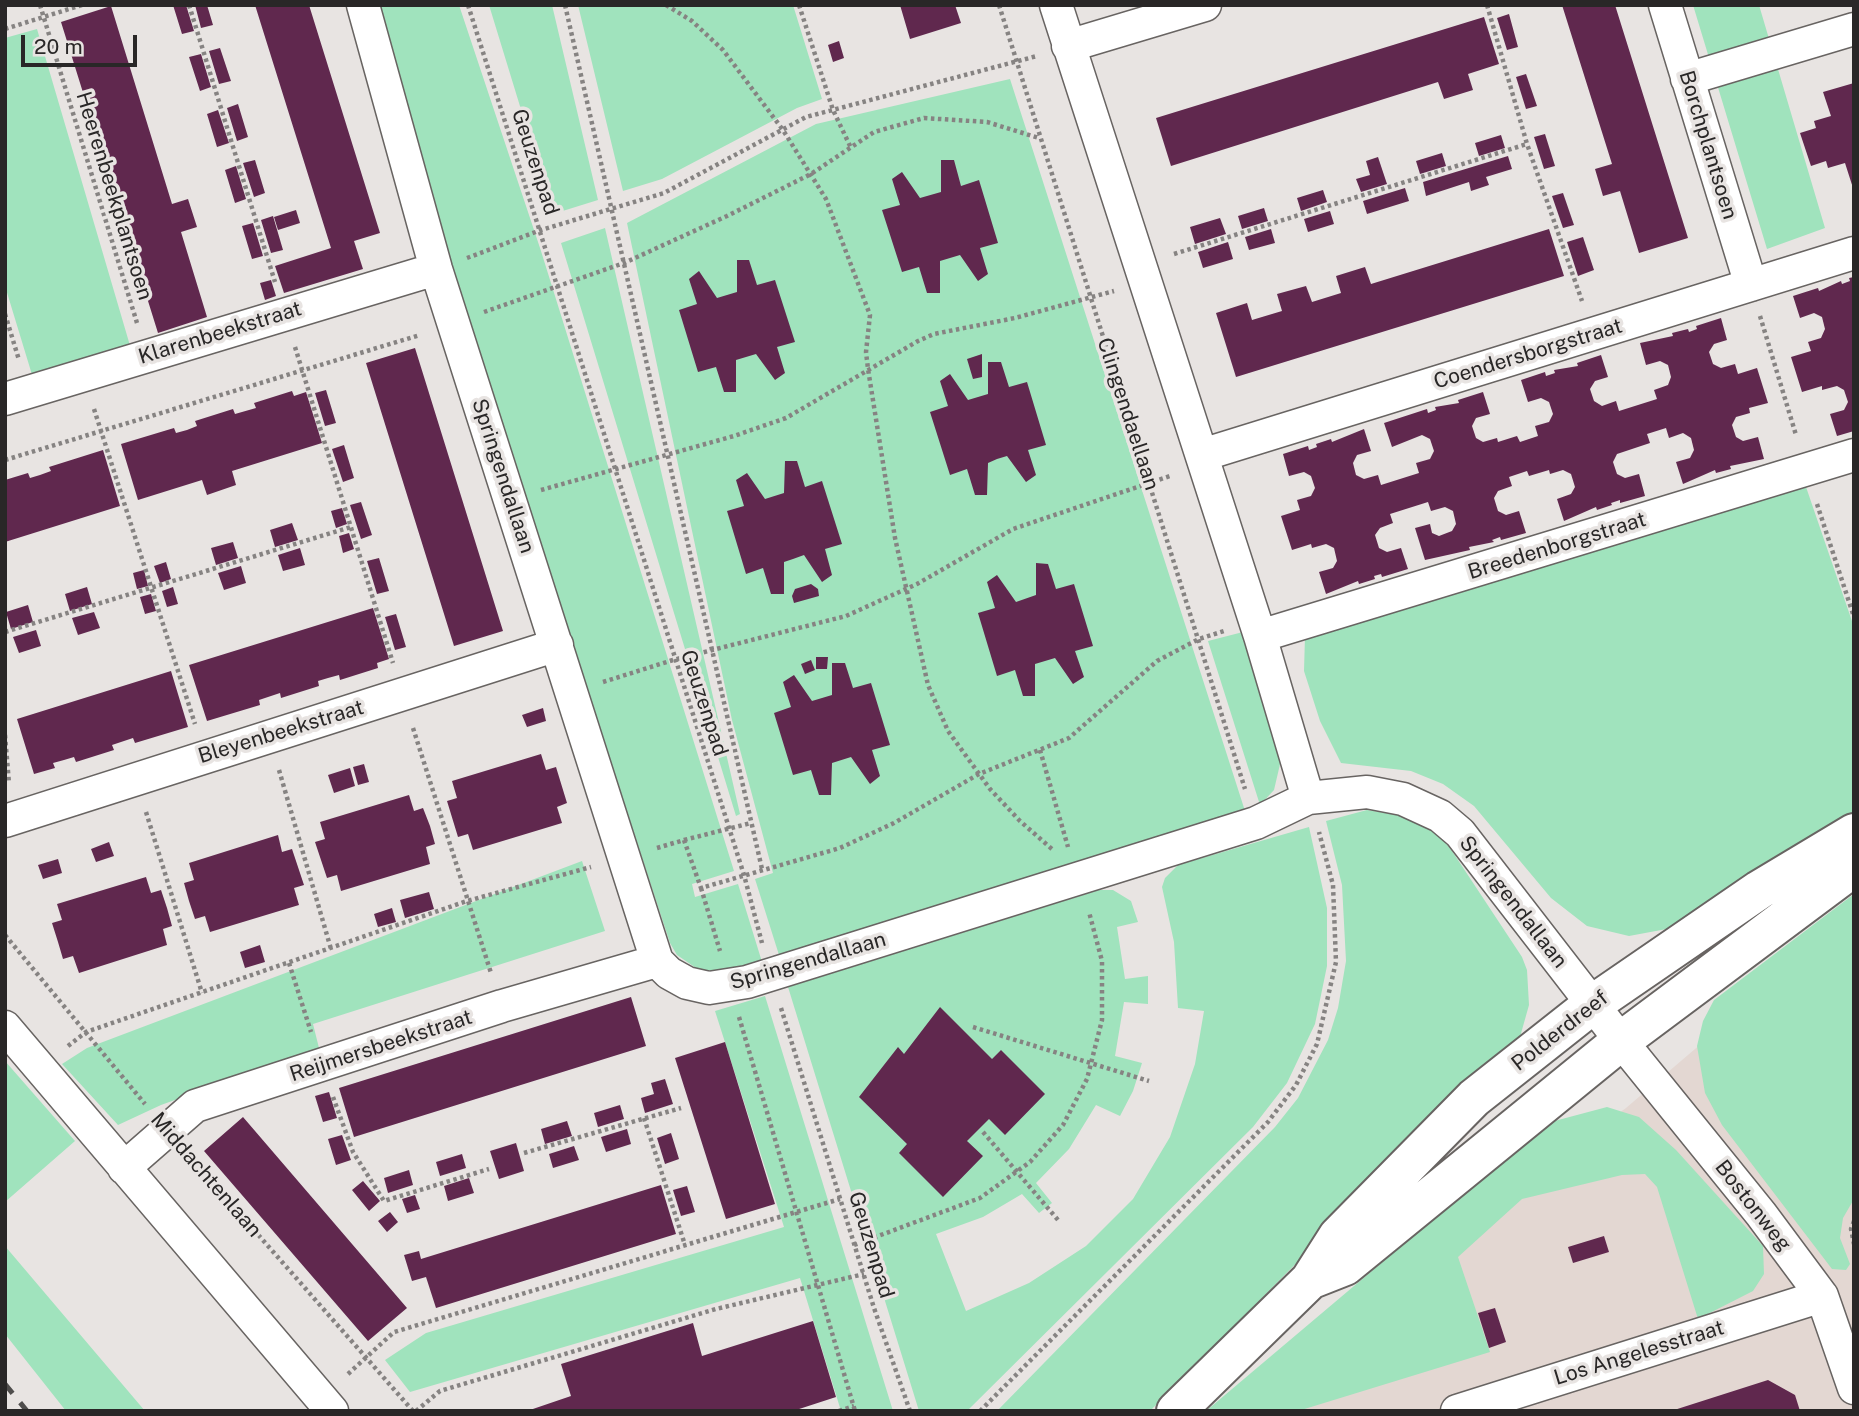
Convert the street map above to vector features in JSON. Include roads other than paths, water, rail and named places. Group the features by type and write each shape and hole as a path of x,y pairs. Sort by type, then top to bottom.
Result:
{"main road":[{"name":"Polderdreef","path":"1176,1411 1310,1280 1338,1236 1474,1098 1593,1004 1759,890 1854,833"},
{"name":"Polderdreef","path":"1310,1280 1345,1266 1621,1041 1854,867"}],"street":[{"name":"Springendallaan","path":"363,5 436,270 657,961 669,973 687,983 709,988 771,976 1075,869 1256,823 1308,798 1367,792 1385,794 1423,806 1460,833 1621,1041"},
{"path":"1056,5 1260,636 1308,798"},
{"path":"1068,46 1205,5"},
{"name":"Borchplantsoen","path":"1665,5 1751,285"},
{"path":"1687,79 1854,29"},
{"name":"Coendersborgstraat","path":"1204,460 1594,333 1854,253"},
{"name":"Klarenbeekstraat","path":"17,395 436,270"},
{"name":"Breedenborgstraat","path":"1260,636 1854,456"},
{"name":"Bleyenbeekstraat","path":"8,819 557,645"},
{"name":"Reijmersbeekstraat","path":"124,1168 195,1106 502,1006 657,961"},
{"path":"5,1027 327,1405"},
{"name":"Bostonweg","path":"1621,1041 1761,1213 1822,1296 1854,1388"},
{"name":"Los Angelesstraat","path":"1457,1411 1822,1296"}],"railway":[{"path":"5,1384 27,1411"}]}
